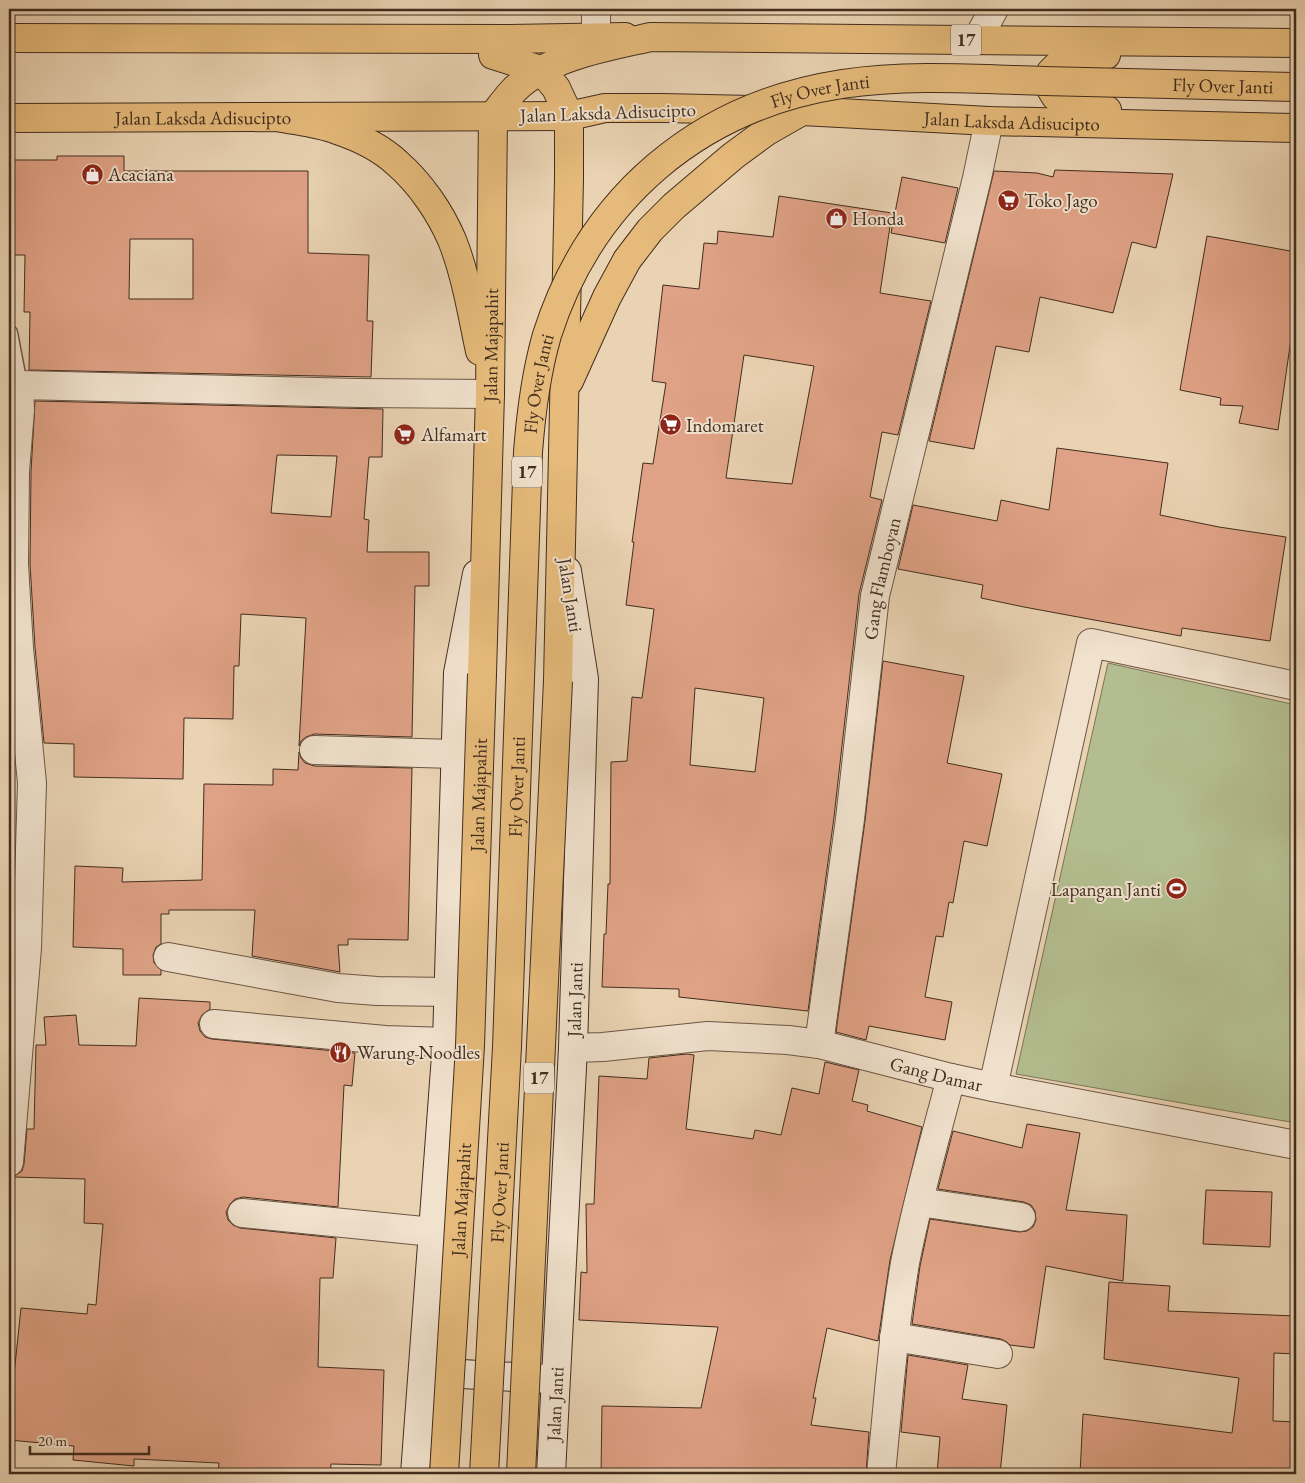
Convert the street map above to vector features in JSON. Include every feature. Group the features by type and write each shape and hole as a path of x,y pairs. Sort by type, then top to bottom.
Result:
{"main road":[{"name":"17","path":"591,47 651,37 1289,43"},
{"path":"9,38 509,39 591,47"},
{"path":"1288,128 1098,109 1064,102 1056,97 1051,90 1051,72 1057,66 1073,59 1096,55 1289,43"},
{"path":"493,116 515,89 541,70 591,47"},
{"path":"9,56 493,55 541,70 556,88 569,116"},
{"name":"Fly Over Janti","path":"484,1474 507,1048 528,452 532,413 547,336 562,297 581,258 605,220 637,183 672,152 717,124 762,105 802,92 843,84 892,79 1296,87"},
{"name":"Jalan Laksda Adisucipto","path":"9,118 569,116 605,108 802,111 989,121 1288,128"},
{"name":"17","path":"563,396 607,297 627,260 650,230 674,206 733,156 767,132 802,111"},
{"name":"Jalan Majapahit","path":"444,1474 470,1046 490,394 493,116"},
{"name":"17","path":"521,1474 558,681 569,116"},
{"path":"278,117 336,130 367,143 397,162 417,184 437,211 452,240 462,271 490,394"}],"street":[{"path":"591,47 596,9"},
{"path":"977,40 994,9"},
{"name":"Gang Flamboyan","path":"819,1044 850,819 875,596 978,178 989,121"},
{"path":"9,1162 27,948 32,783 19,648 14,564 12,471 20,410 19,385 490,394"},
{"name":"Jalan Janti","path":"551,1474 573,1048 584,679 560,526"},
{"path":"415,1474 447,1042 458,673 486,529"},
{"path":"992,1088 1091,643 1296,686"},
{"path":"314,750 455,754"},
{"path":"168,957 338,988 377,991 449,992"},
{"path":"214,1024 385,1040 447,1042"},
{"name":"Gang Damar","path":"573,1048 603,1048 708,1036 788,1040 819,1044 992,1088 1296,1145"},
{"path":"881,1474 894,1337 906,1262 919,1202 951,1078"},
{"path":"919,1202 1021,1217"},
{"path":"242,1213 433,1232"},
{"path":"894,1337 998,1354"},
{"path":"423,1371 556,1380"}],"lane":[{"path":"9,333 19,385"}],"green space":[{"name":"Lapangan Janti","path":"1108,663 1296,705 1296,1123 1016,1074"}],"building":[{"path":"57,156 124,156 124,171 308,171 308,253 369,255 367,321 373,321 371,377 29,370 30,312 24,312 25,255 9,255 9,160 57,160","holes":["130,239 193,239 193,299 129,299"]},
{"path":"1055,170 1173,174 1156,248 1132,242 1113,313 1040,297 1029,352 996,346 974,449 929,441 994,171 1037,173 1053,177"},
{"path":"902,177 958,188 945,243 891,233"},
{"path":"779,196 892,213 880,293 931,301 898,435 882,432 870,497 882,500 859,594 834,817 808,1011 679,997 679,989 602,987 604,934 606,934 608,884 610,884 611,762 627,761 632,697 642,698 654,609 626,605 634,542 632,542 643,463 653,464 666,383 652,381 663,285 699,289 704,243 717,244 718,231 773,237","holes":["744,355 814,366 792,484 726,478","695,688 764,698 755,772 690,765"]},
{"path":"1207,236 1296,252 1296,304 1278,430 1239,423 1243,406 1220,405 1221,398 1180,390"},
{"path":"35,401 383,409 382,457 369,457 364,519 369,520 367,552 429,552 429,586 415,586 412,737 314,734 301,741 299,746 306,618 241,614 239,666 234,666 233,719 184,718 183,779 74,777 74,744 44,743 30,564 31,472","holes":["277,455 337,456 331,517 271,513"]},
{"path":"1057,448 1168,463 1160,515 1219,527 1286,537 1270,641 1182,628 1181,636 1024,607 981,598 983,585 898,569 913,505 997,521 1001,500 1049,510"},
{"path":"883,661 964,676 947,763 1002,774 987,846 964,841 953,903 949,902 943,937 936,936 925,997 952,1002 945,1040 869,1026 866,1040 836,1032 865,821"},
{"path":"299,752 305,763 314,766 412,768 408,940 348,939 348,945 338,945 340,972 252,956 255,910 169,910 169,914 161,914 161,944 156,947 153,955 154,963 161,970 161,975 123,975 123,949 73,947 75,866 123,868 122,882 202,880 204,784 273,785 273,769 298,770"},
{"path":"139,998 210,1002 210,1009 202,1015 198,1023 200,1031 205,1037 212,1039 355,1053 352,1086 344,1085 338,1207 243,1197 235,1199 226,1212 228,1220 240,1228 336,1238 333,1278 320,1278 318,1367 384,1370 381,1465 331,1464 330,1474 218,1474 219,1463 134,1459 134,1466 73,1460 74,1446 9,1440 9,1422 21,1308 87,1314 88,1304 96,1305 103,1224 84,1223 85,1179 13,1177 22,1171 27,1129 34,1129 36,1045 46,1045 44,1017 76,1015 79,1045 136,1046"},
{"path":"694,1055 686,1129 753,1139 755,1130 781,1135 792,1088 819,1094 825,1062 859,1070 852,1101 868,1105 867,1111 922,1127 890,1260 878,1341 827,1328 813,1398 816,1398 811,1425 869,1432 866,1474 601,1474 602,1406 701,1408 718,1327 579,1320 581,1272 587,1273 586,1204 594,1204 599,1076 647,1079 649,1058"},
{"path":"1027,1124 1080,1133 1066,1210 1127,1215 1123,1281 1046,1266 1034,1348 1010,1345 1001,1339 912,1324 920,1266 930,1219 1019,1232 1027,1231 1033,1227 1036,1220 1035,1211 1031,1205 1024,1202 938,1189 953,1131 1022,1148"},
{"path":"1206,1190 1272,1192 1270,1247 1203,1244"},
{"path":"1109,1282 1170,1286 1168,1311 1296,1316 1296,1354 1274,1353 1273,1421 1296,1422 1296,1474 1080,1474 1083,1414 1232,1433 1239,1378 1104,1359"},
{"path":"908,1355 968,1365 962,1399 1007,1405 1000,1474 937,1474 940,1437 901,1432"}],"place":[{"name":"Acaciana","path":"92,174"},
{"name":"Toko Jago","path":"1008,200"},
{"name":"Honda","path":"836,218"},
{"name":"Indomaret","path":"670,425"},
{"name":"Alfamart","path":"405,434"},
{"name":"Lapangan Janti","path":"1177,889"},
{"name":"Warung Noodles","path":"341,1052"}]}
